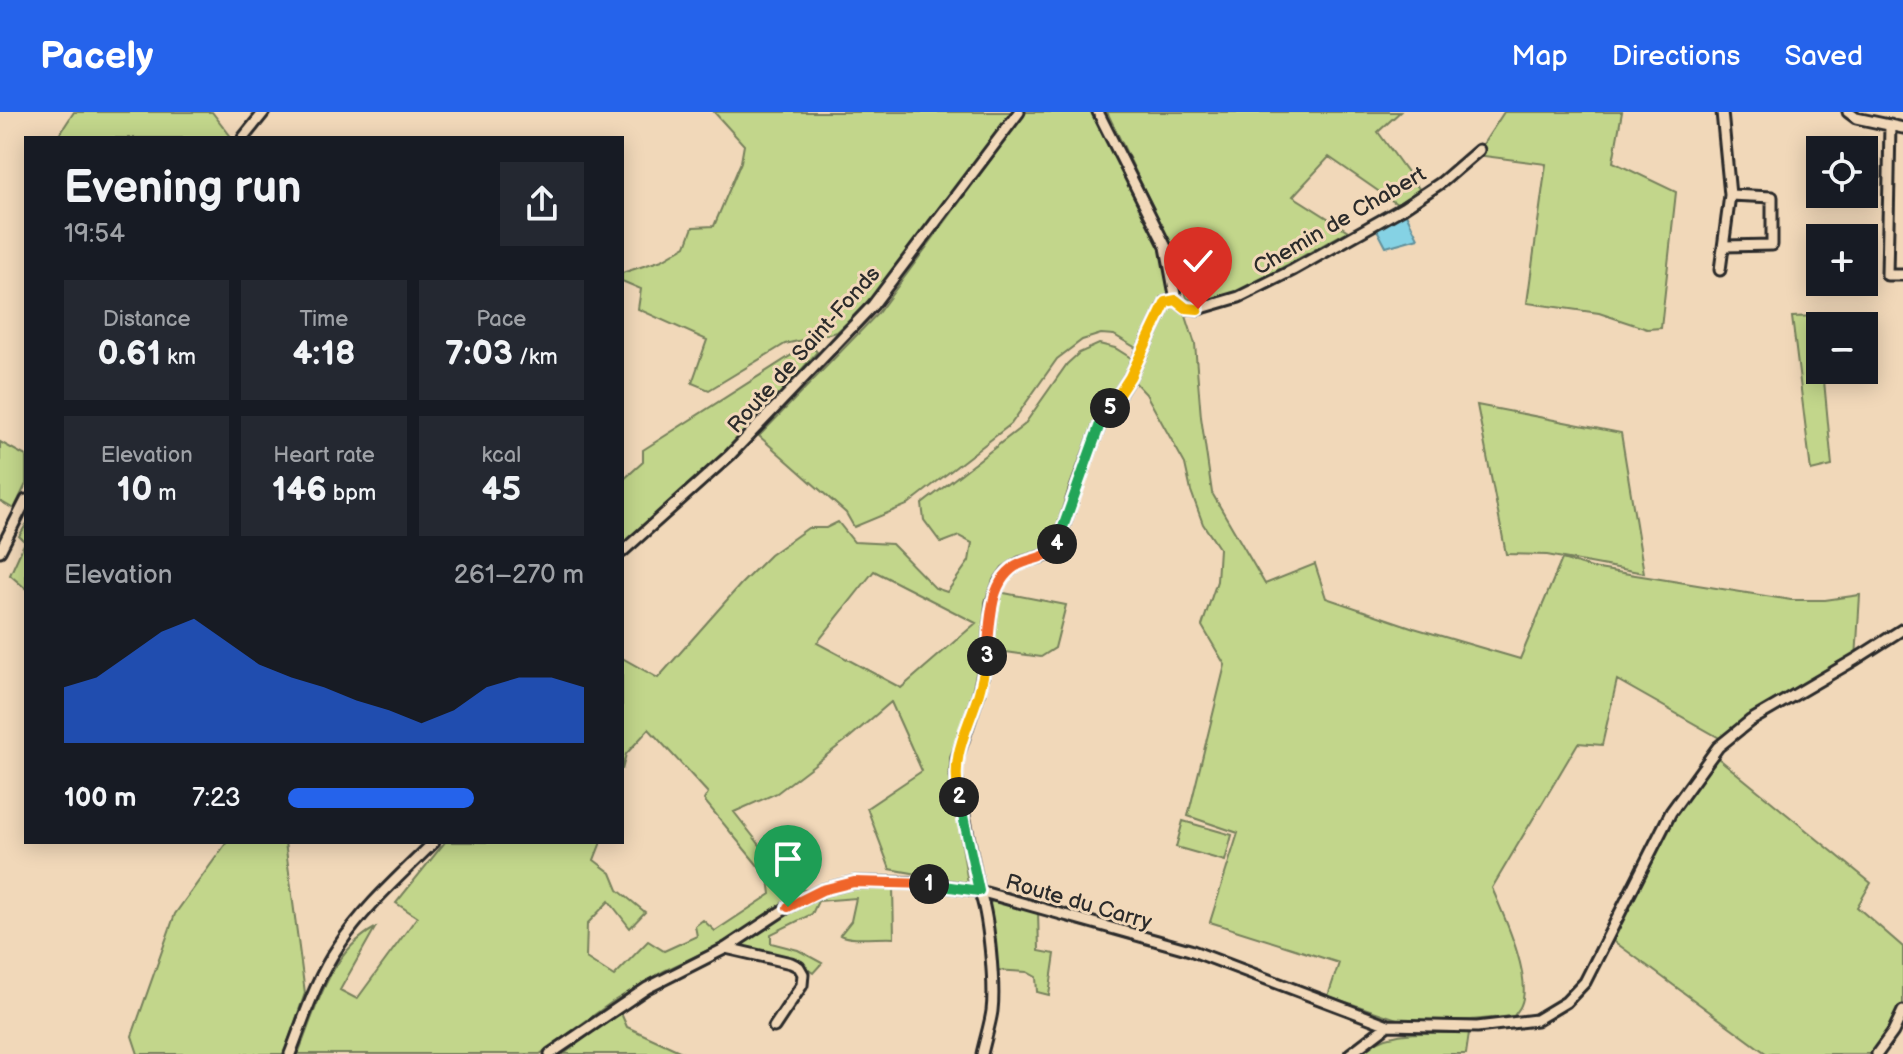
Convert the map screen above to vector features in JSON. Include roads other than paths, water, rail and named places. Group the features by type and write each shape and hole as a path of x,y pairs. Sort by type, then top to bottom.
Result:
{"street":[{"path":"245,136 264,112"},
{"name":"Route de Saint-Fonds","path":"624,550 730,455 873,305 1019,112"},
{"path":"982,1054 993,994 983,900 956,775 957,758 978,696 986,660 992,602 1007,572 1020,563 1053,551 1100,424 1130,377 1166,302 1176,300 1166,247 1098,112"},
{"path":"1720,270 1730,195 1722,112"},
{"path":"1848,112 1856,118 1903,128"},
{"path":"1890,125 1887,275 1903,275"},
{"name":"Chemin de Chabert","path":"1176,300 1186,308 1198,309 1239,297 1403,208 1442,182 1479,150"},
{"path":"1724,246 1772,245 1772,197 1730,195"},
{"path":"0,551 24,504"},
{"name":"Route du Carry","path":"550,1054 647,988 726,948 799,901 822,890 854,882 924,883 979,891 1190,950 1388,1025 1477,1027 1536,1020 1566,1002 1585,982 1671,812 1718,747 1750,721 1903,629"},
{"path":"290,1054 310,1001 336,949 360,916 432,844"},
{"path":"726,948 799,967 803,974 802,985 774,1027"},
{"path":"1877,1054 1903,1011"},
{"path":"1350,1054 1388,1025"}],"water":[{"path":"1403,208 1418,238 1386,247 1374,224"}]}
